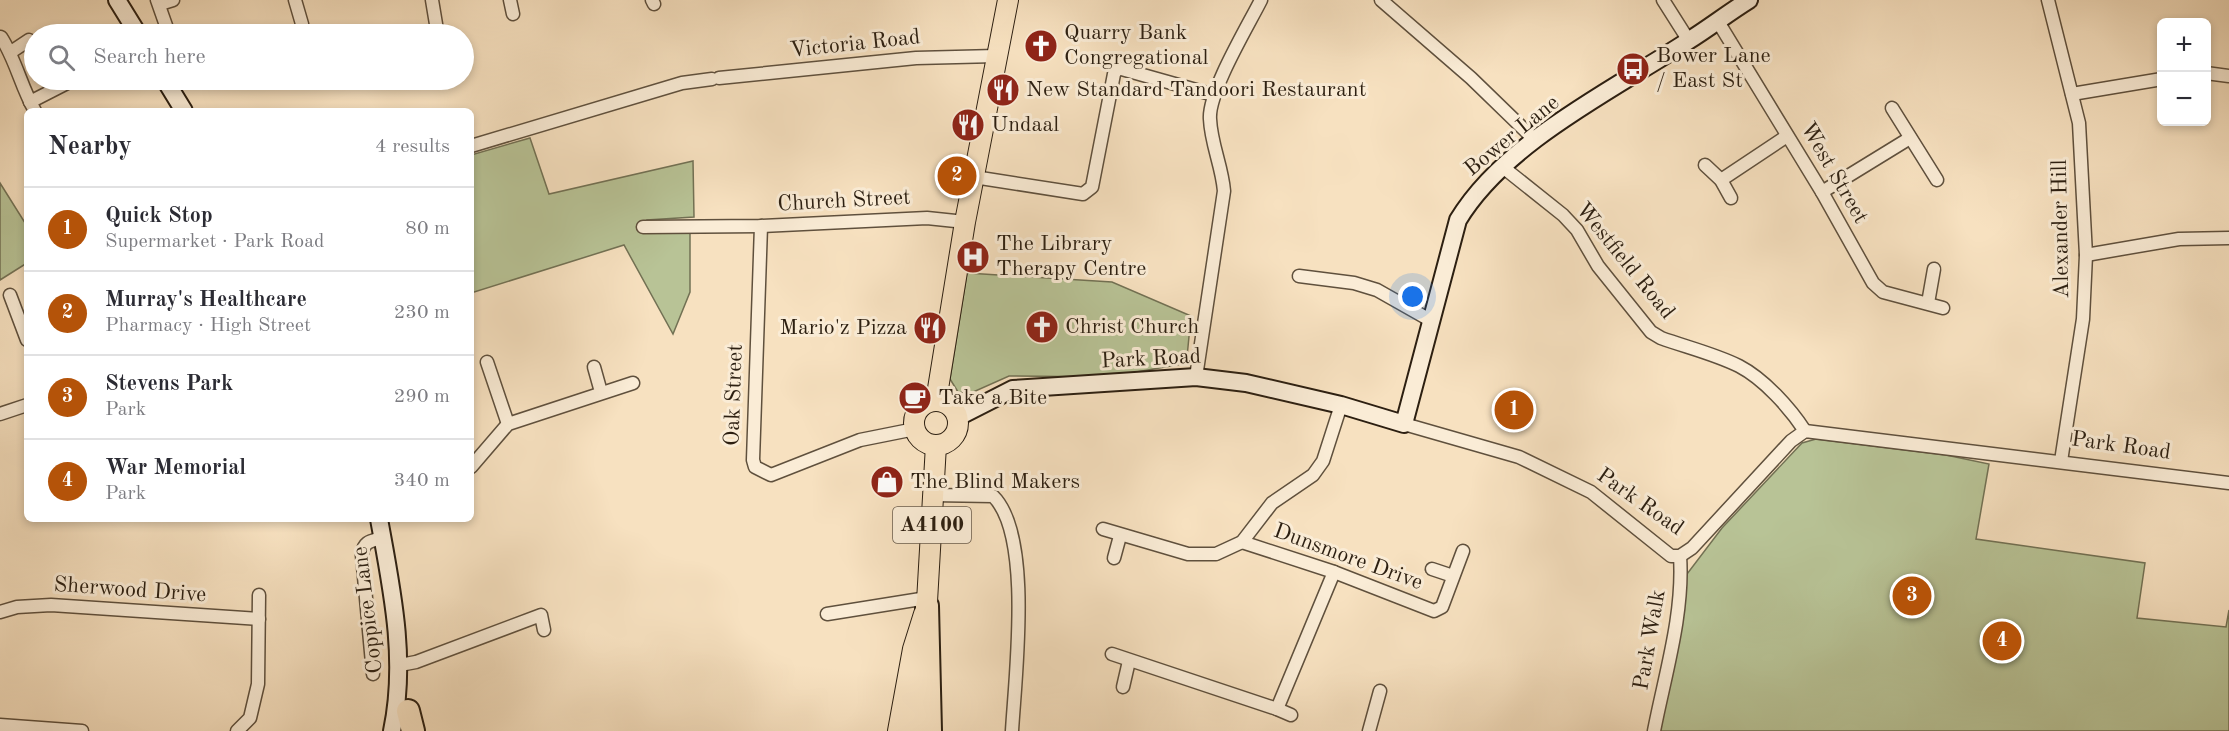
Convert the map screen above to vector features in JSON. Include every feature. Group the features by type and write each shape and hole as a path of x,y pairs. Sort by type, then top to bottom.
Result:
{"highway":[{"path":"927,602 930,731"}],"main road":[{"path":"936,401 965,222 1008,0"},
{"path":"936,401 948,404 958,417 954,437 936,445 923,440 915,429 916,415 920,409 936,401"},
{"name":"A4100","path":"915,731 927,602 936,445"},
{"name":"A4100","path":"898,731 913,649 927,602"}],"street":[{"path":"117,0 132,24"},
{"path":"166,24 158,2 173,0"},
{"path":"295,0 302,24"},
{"path":"432,0 436,24"},
{"path":"510,0 513,14"},
{"path":"1196,377 1224,191 1222,171 1211,139 1209,115 1214,95 1261,0"},
{"path":"1382,0 1471,78 1535,140"},
{"path":"1663,0 1689,41"},
{"name":"Bower Lane","path":"1404,424 1458,220 1472,197 1535,140 1610,88 1689,41 1749,0"},
{"name":"Alexander Hill","path":"2048,0 2079,123 2086,255 2083,319 2061,460"},
{"name":"West Street","path":"1717,20 1822,192 1873,283 1883,292 1943,308"},
{"path":"1,37 11,52 24,84"},
{"path":"11,52 24,43"},
{"name":"Victoria Road","path":"474,145 682,83 916,58 996,56"},
{"path":"974,177 1083,194 1092,187 1114,74 1118,68 1214,95"},
{"path":"2211,74 2229,76"},
{"path":"2072,94 2157,80"},
{"path":"26,90 33,107 58,90"},
{"path":"171,90 182,108"},
{"path":"1892,108 1937,180"},
{"path":"1721,180 1787,136"},
{"path":"1822,192 1910,138"},
{"path":"1705,165 1721,180 1731,198"},
{"name":"Westfield Road","path":"1504,168 1563,215 1577,230 1598,267 1651,332 1661,338 1740,367 1756,379 1796,418 1805,431"},
{"name":"Church Street","path":"643,227 761,226 927,218 965,222"},
{"name":"Oak Street","path":"761,226 753,438 755,467 771,476 860,441 915,429"},
{"path":"2086,255 2179,239 2229,238"},
{"path":"1928,303 1934,269"},
{"path":"1299,276 1354,283 1377,290 1430,320"},
{"path":"10,295 24,332"},
{"path":"487,362 508,424"},
{"path":"594,367 601,392"},
{"name":"Park Road","path":"958,417 1013,389 1196,377 1246,383 1341,405 1519,458 1591,492 1671,556 1680,556 1692,548 1791,441 1805,431 2061,460 2229,483"},
{"path":"474,464 508,424 633,383"},
{"path":"1103,529 1120,536 1188,554 1216,554 1242,542 1272,504 1313,475 1323,460 1341,405"},
{"path":"0,414 24,406"},
{"path":"933,495 993,496 1002,509 1008,526 1016,555 1018,593 1012,731"},
{"name":"Coppice Lane","path":"380,522 400,670 392,731"},
{"path":"1114,558 1120,536"},
{"path":"373,674 362,555 363,546 383,538"},
{"name":"Dunsmore Drive","path":"1242,542 1334,572 1434,611 1442,607 1462,551"},
{"name":"Park Walk","path":"1654,731 1678,614 1682,580 1680,556"},
{"name":"Dunsmore Drive","path":"1432,569 1453,576"},
{"path":"1276,709 1334,572"},
{"path":"237,731 250,718 258,684 259,595"},
{"path":"827,614 927,602"},
{"name":"Sherwood Drive","path":"0,612 24,606 51,605 259,619"},
{"path":"379,731 386,721 400,670 541,615 544,630"},
{"path":"1112,654 1291,715"},
{"path":"1123,687 1130,661"},
{"path":"400,670 409,724"},
{"path":"1369,731 1380,691"},
{"path":"0,725 82,731"}],"green space":[{"path":"530,138 549,194 693,161 694,217 647,220 648,233 690,233 690,292 673,334 624,245 474,292 474,154"},
{"path":"0,183 24,221 24,265 0,280"},
{"path":"967,273 1112,282 1191,316 1187,357 1182,364 1108,377 1009,376 971,393 958,392 950,379"},
{"path":"1816,439 1946,455 1989,464 1976,539 2145,563 2137,618 2226,627 2229,610 2229,731 1659,731 1682,618 1687,574 1722,528 1802,443"}],"place":[{"name":"Quarry Bank Congregational","path":"1041,46"},
{"name":"Bower Lane / East St","path":"1633,69"},
{"name":"New Standard Tandoori Restaurant","path":"1003,90"},
{"name":"Undaal","path":"968,125"},
{"name":"Murray's Healthcare","path":"957,176"},
{"name":"The Library Therapy Centre","path":"973,257"},
{"name":"Christ Church","path":"1042,327"},
{"name":"Mario'z Pizza","path":"930,328"},
{"name":"Take a Bite","path":"915,398"},
{"name":"Quick Stop","path":"1514,410"},
{"name":"The Blind Makers","path":"887,482"},
{"name":"Stevens Park","path":"1912,596"},
{"name":"War Memorial","path":"2002,641"}]}
